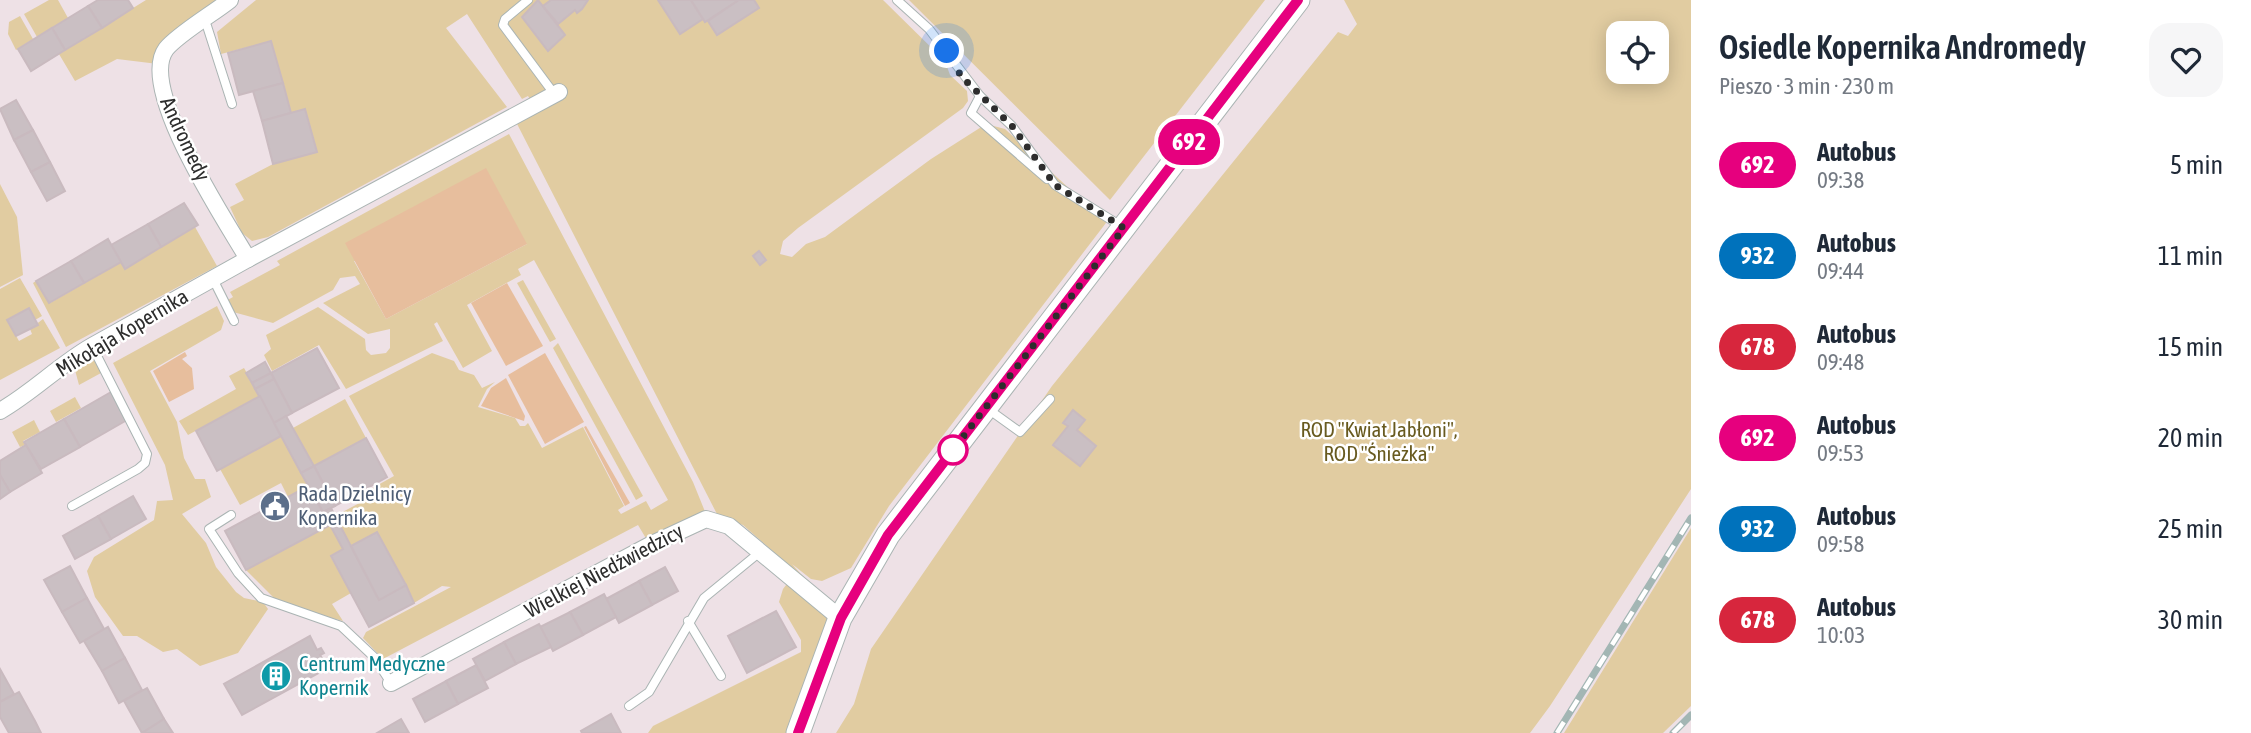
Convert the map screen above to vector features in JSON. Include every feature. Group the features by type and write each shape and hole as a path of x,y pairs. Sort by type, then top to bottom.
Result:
{"street":[{"name":"Andromedy","path":"230,0 167,49 160,76 168,113 248,259"},
{"path":"798,733 841,618 888,535 1298,0"},
{"name":"Mikołaja Kopernika","path":"0,411 26,397 69,360 92,346 559,92"},
{"name":"Wielkiej Niedźwiedzicy","path":"391,682 702,520 714,519 729,526 841,618"}],"lane":[{"path":"528,0 505,19 503,25 552,91 559,92"},
{"path":"897,0 929,29 980,96 1012,126 1055,185"},
{"path":"207,26 232,104"},
{"path":"980,96 971,113 1055,185 1124,228"},
{"path":"213,279 234,321"},
{"path":"72,506 138,469 145,463 147,453 92,346"},
{"path":"986,407 1020,432 1050,398"},
{"path":"231,515 209,528 248,585 261,598 341,626 374,657 391,682"},
{"path":"629,706 649,692 688,621 704,598 760,552"},
{"path":"688,621 721,676"}],"green space":[{"path":"49,0 58,0 68,18 37,37 24,14"},
{"path":"146,0 225,0 158,64 117,59 75,81 59,54"},
{"path":"256,0 883,0 945,61 950,75 967,91 968,101 963,108 798,228 783,241 780,254 792,257 806,244 825,237 931,159 986,124 1005,129 1087,205 1109,219 889,506 851,568 822,581 811,579 792,564 840,618 798,733 648,733 653,726 801,652 801,640 779,602 783,589 796,572 743,525 718,516 515,120 536,109 528,96 522,99 467,14 446,28 507,107 268,237 252,241 242,233 230,207 244,200 235,184 273,164 317,151 305,110 291,113 271,41 221,54 217,32"},
{"path":"909,0 1265,0 1110,200"},
{"name":"ROD \"Kwiat Jabłoni\", ROD \"Śnieżka\"","path":"1344,0 1691,0 1691,489 1550,706 1530,733 836,733 854,704 871,649 1052,386 1338,32 1348,36 1357,24"},
{"path":"20,16 33,39 16,50 8,34 9,22"},
{"path":"509,134 693,482 708,519 650,545 638,525 383,659 363,638 366,632 451,587 442,586 414,603 376,533 351,546 335,516 367,499 369,490 394,476 349,396 432,353 454,361 459,370 474,375 482,388 495,382 487,389 478,407 515,418 520,426 528,423 542,448 583,427 624,506 618,510 621,514 646,501 651,510 668,500 534,260 518,269 521,275 467,305 492,351 463,368 437,322 434,324 443,341 346,389 319,345 272,371 264,355 271,349 266,335 318,307 365,339 366,350 371,355 386,353 390,348 390,329 368,334 323,303 360,284 355,276 340,278 333,290 273,323 233,312 226,301 233,297 230,292 280,265 277,261","holes":["527,244 386,319 354,261"]},
{"path":"0,184 17,217 23,275 0,287"},
{"path":"195,227 217,266 66,347 33,283 36,281 50,303 121,262 161,247"},
{"path":"20,278 42,316 35,320 29,308 7,320 19,341 32,334 30,329 43,319 60,348 0,380 0,289"},
{"path":"523,280 556,339 550,342 517,283"},
{"path":"217,306 224,321 221,330 150,371 177,422 184,458 195,479 205,479 211,497 182,514 206,543 216,567 236,592 244,598 263,602 268,609 238,653 200,666 177,649 163,652 137,636 123,636 95,597 87,571 94,557 154,520 157,501 173,500 165,465 113,363"},
{"path":"558,343 643,496 636,500 553,348"},
{"path":"95,360 101,373 79,385 75,370"},
{"path":"244,368 260,396 188,435 179,421 236,389 229,376"},
{"path":"75,397 81,408 56,422 50,411"},
{"path":"345,399 366,438 314,466 293,428"},
{"path":"34,420 40,432 23,441 25,445 20,447 12,432"},
{"path":"281,436 308,486 288,497 281,483 240,505 220,469"},
{"path":"330,525 343,549 331,557 351,593 332,604 343,621 281,605 246,570"},
{"path":"1691,528 1691,706 1663,733 1564,733"}],"shaded area":[{"path":"486,168 527,244 386,319 345,243"},
{"path":"507,283 543,346 506,366 471,303"},
{"path":"185,352 187,356 182,359 192,368 194,389 169,402 153,371"},
{"path":"545,353 584,422 545,444 508,375"},
{"path":"506,378 525,416 524,421 481,406 491,388"},
{"path":"586,426 630,503 625,506 584,427"}],"building":[{"path":"98,0 128,0 133,8 102,28 88,6"},
{"path":"538,0 565,35 548,51 522,17"},
{"path":"551,0 588,0 577,13 575,10 558,24 543,6"},
{"path":"658,0 691,0 703,19 680,34"},
{"path":"691,0 739,0 705,22"},
{"path":"739,0 754,0 759,8 717,35 708,21"},
{"path":"88,6 102,28 65,50 52,28"},
{"path":"52,28 65,50 31,71 18,49"},
{"path":"271,41 283,83 239,95 228,53"},
{"path":"283,83 291,113 262,121 253,91"},
{"path":"16,100 33,130 14,140 0,109"},
{"path":"305,109 317,152 273,164 262,121"},
{"path":"33,130 50,162 31,172 14,140"},
{"path":"50,162 65,191 47,201 31,172"},
{"path":"184,203 198,225 161,247 148,224"},
{"path":"148,224 161,247 125,269 111,245"},
{"path":"108,239 121,262 84,283 71,261"},
{"path":"759,251 766,260 760,265 753,256"},
{"path":"71,261 84,283 49,303 36,281"},
{"path":"29,308 38,325 16,336 7,320"},
{"path":"317,348 339,388 292,413 271,373"},
{"path":"265,362 271,373 252,383 246,373"},
{"path":"271,373 274,379 255,389 252,383"},
{"path":"274,379 292,413 274,423 255,389"},
{"path":"111,392 127,420 80,447 64,419"},
{"path":"260,396 281,436 217,471 196,431"},
{"path":"1073,410 1085,420 1077,430 1096,446 1080,466 1053,445 1068,426 1063,423"},
{"path":"286,416 314,466 301,473 274,423"},
{"path":"64,419 80,447 41,469 24,442"},
{"path":"366,438 387,477 335,506 314,466"},
{"path":"26,445 42,473 10,492 0,475 0,461"},
{"path":"314,466 335,506 323,512 301,473"},
{"path":"0,475 10,492 0,499"},
{"path":"308,486 330,525 246,570 225,531"},
{"path":"133,496 146,519 111,539 98,516"},
{"path":"331,508 379,600 406,585 414,603 369,627 331,556 343,549 323,512"},
{"path":"98,516 111,539 75,559 63,536"},
{"path":"377,532 406,585 379,600 351,546"},
{"path":"70,566 87,598 62,612 44,580"},
{"path":"665,567 678,591 652,605 639,581"},
{"path":"639,581 652,605 619,623 606,599"},
{"path":"604,594 616,617 583,635 570,612"},
{"path":"87,598 104,629 80,643 62,612"},
{"path":"776,611 796,647 747,673 728,636"},
{"path":"570,612 583,635 553,651 540,627"},
{"path":"539,624 551,647 516,664 504,642"},
{"path":"108,627 125,658 102,671 84,641"},
{"name":"Centrum Medyczne Kopernik","path":"310,636 317,650 321,648 324,653 320,655 328,668 242,715 224,684"},
{"path":"504,642 516,664 485,681 473,659"},
{"path":"125,658 142,690 119,703 102,671"},
{"path":"476,665 488,688 458,704 446,681"},
{"path":"0,669 14,694 0,702"},
{"path":"446,681 458,704 425,722 413,699"},
{"path":"147,688 164,719 142,733 124,701"},
{"path":"19,692 41,733 9,733 0,717 0,702"},
{"path":"611,714 621,733 582,733 581,731"},
{"path":"164,719 173,733 142,733"},
{"path":"401,719 409,733 377,733 382,730"}],"railway":[{"path":"1557,733 1691,518"},
{"path":"1673,733 1691,715"}],"bus line":[{"name":"692","path":"798,733 841,618 888,535 1298,0"}],"place":[{"name":"Rada Dzielnicy Kopernika","path":"275,506"},
{"name":"Centrum Medyczne Kopernik","path":"276,676"}],"route":[{"path":"947,51 961,76 1012,126 1055,185 1124,228 949,455 953,450"}]}
